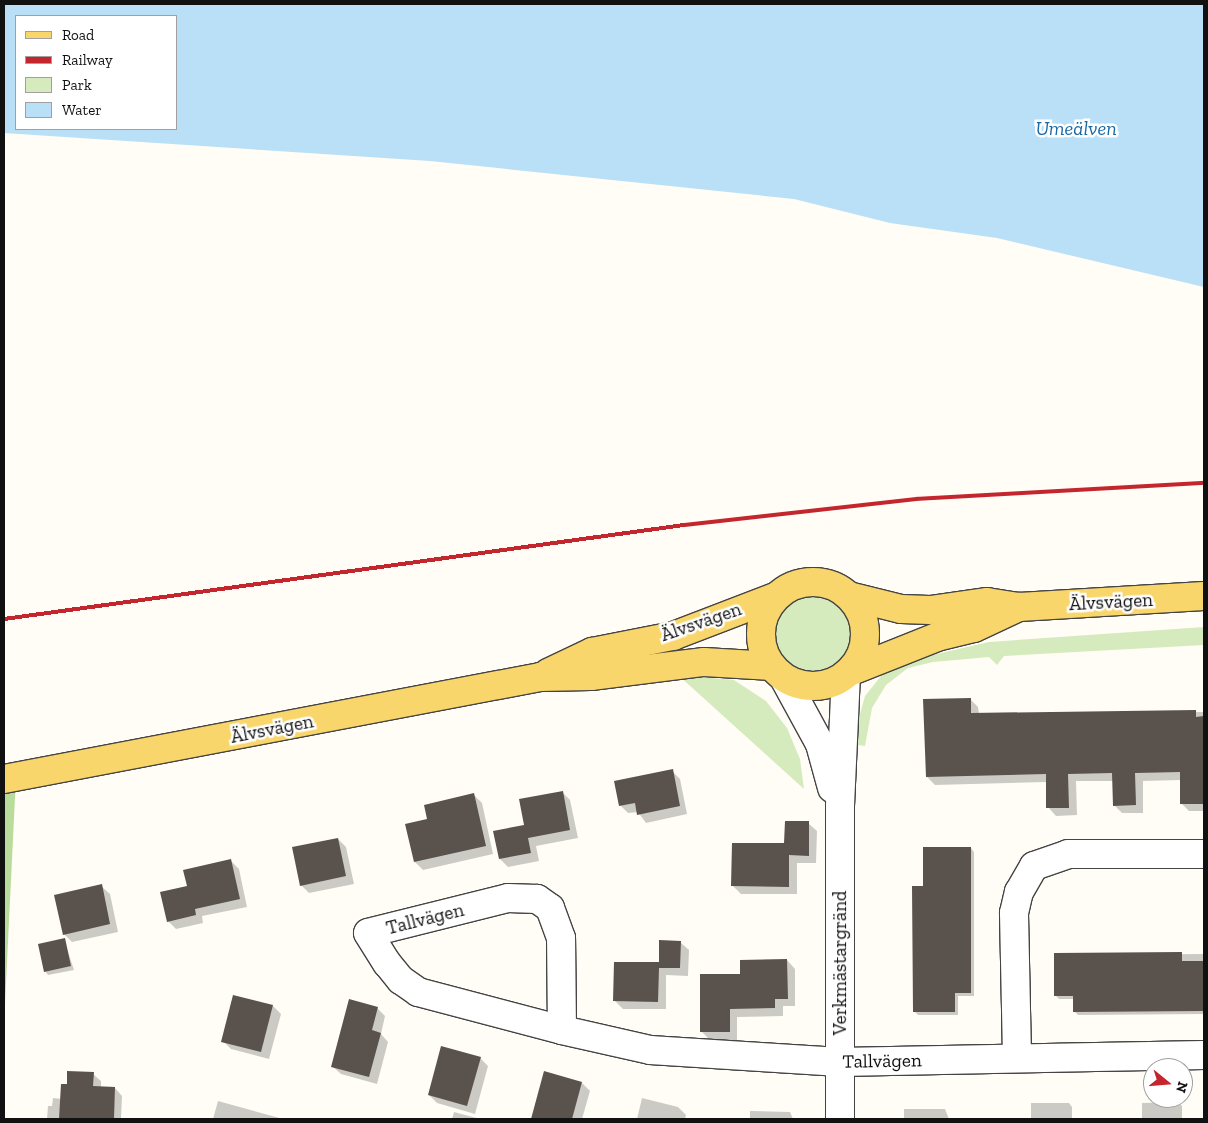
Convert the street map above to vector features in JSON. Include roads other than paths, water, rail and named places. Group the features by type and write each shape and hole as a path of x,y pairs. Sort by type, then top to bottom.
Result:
{"main road":[{"path":"813,582 832,586 848,596 859,610 864,625 864,642 859,658 848,673 830,684 806,686 778,672 761,638 762,622 777,596 794,586 813,582"},
{"name":"Älvsvägen","path":"540,677 592,652 680,633 777,596"},
{"name":"Älvsvägen","path":"848,596 901,610 930,610 987,602 1019,607 1204,596"},
{"name":"Älvsvägen","path":"848,673 937,637 974,628 1019,607"},
{"name":"Älvsvägen","path":"4,779 540,677 591,676 704,662 778,672"}],"street":[{"name":"Verkmästargränd","path":"778,672 820,744 840,806"},
{"name":"Verkmästargränd","path":"840,1119 840,806 848,673"},
{"path":"1018,1057 1014,912 1019,892 1034,866 1068,854 1204,854"},
{"name":"Tallvägen","path":"562,1030 561,938 550,908 537,900 508,898 368,933 387,963 401,980 418,992 562,1030 650,1050 840,1062 1018,1057 1204,1055"}],"water":[{"name":"Umeälven","path":"4,4 1204,4 1204,287 997,238 890,223 794,199 430,161 4,133"}],"railway":[{"path":"4,619 684,525 917,499 1204,483"}]}
